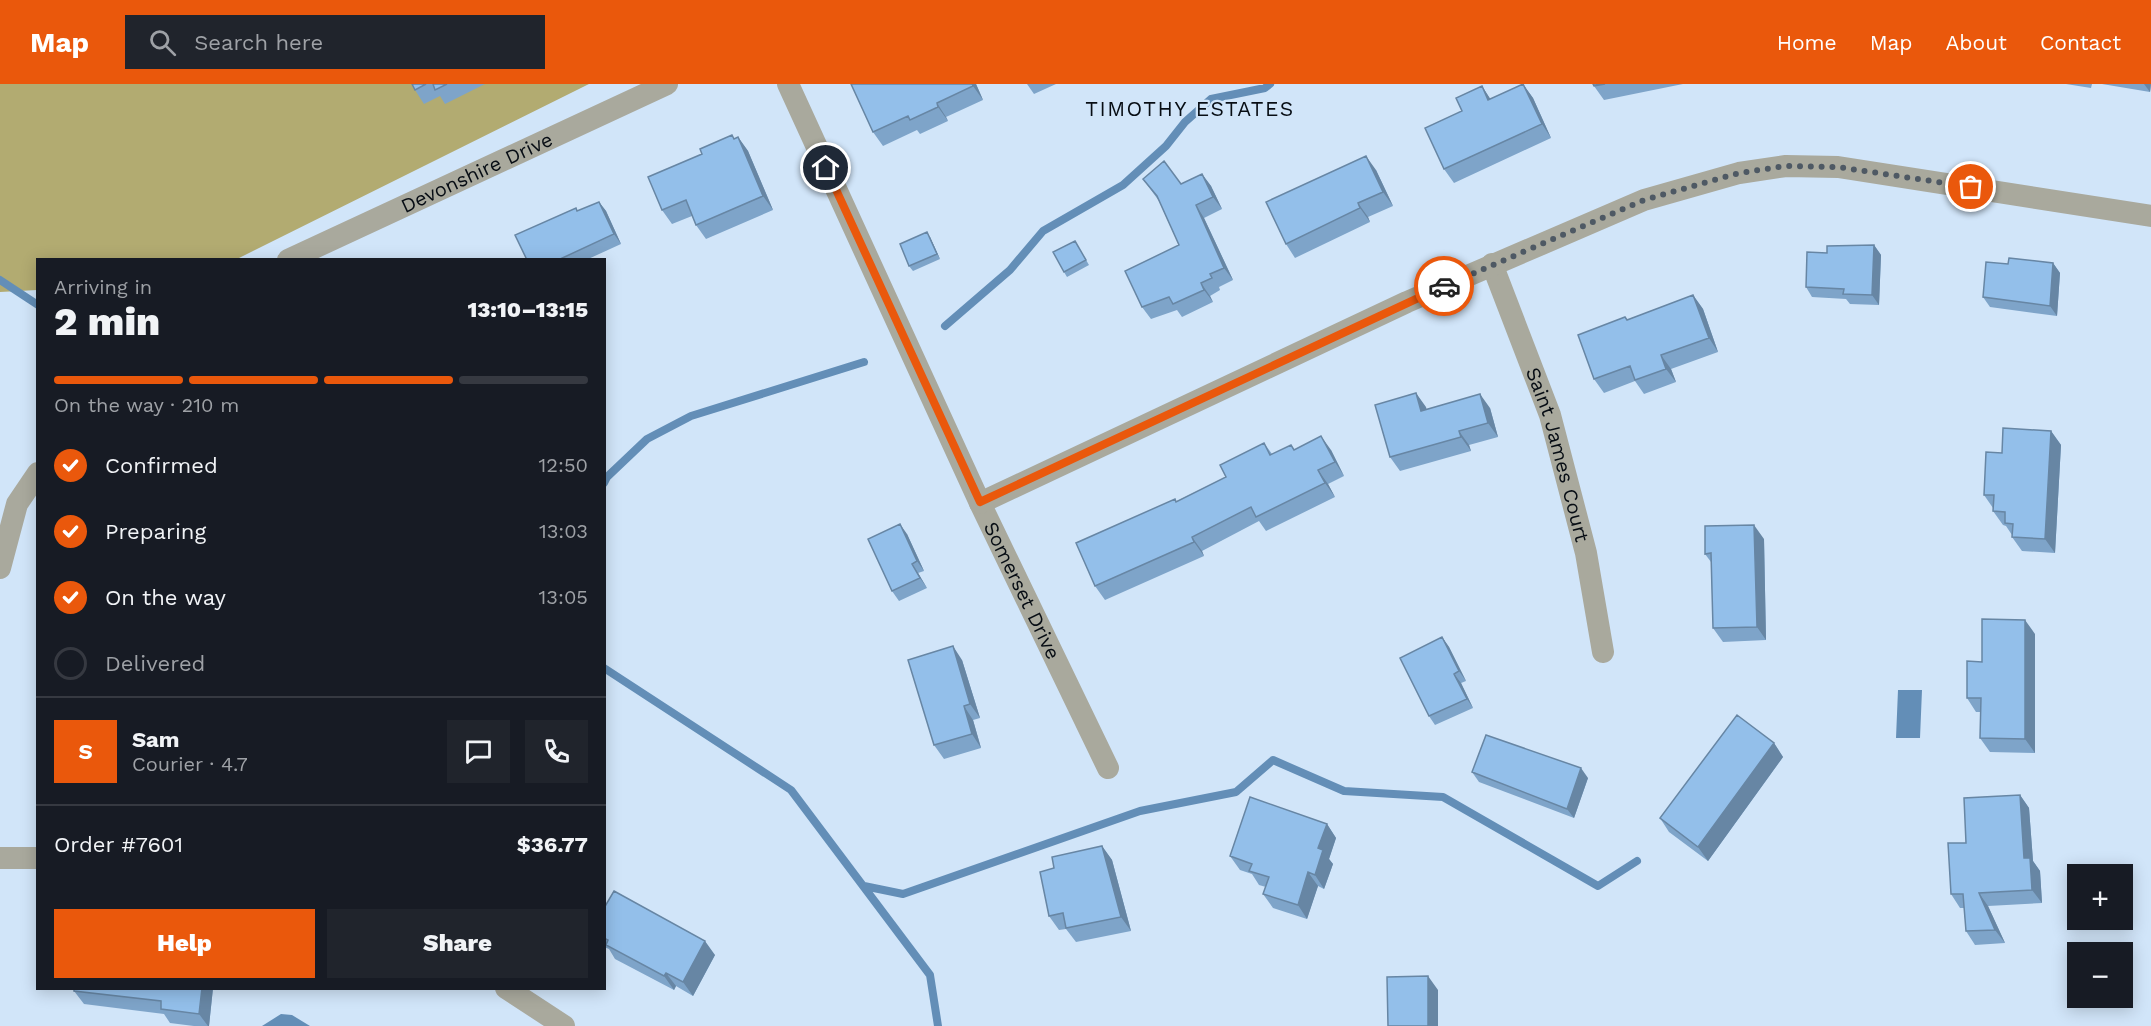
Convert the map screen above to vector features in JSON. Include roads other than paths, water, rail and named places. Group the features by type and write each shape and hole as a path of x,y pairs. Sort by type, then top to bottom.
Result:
{"street":[{"name":"Devonshire Drive","path":"292,258 667,84"},
{"name":"Somerset Drive","path":"788,84 980,502 1108,768"},
{"path":"980,502 1492,264 1655,196 1739,173 1786,166 1838,167 2151,216"},
{"name":"Saint James Court","path":"1492,264 1550,415 1586,553 1603,652"},
{"path":"0,568 17,504 36,476"},
{"path":"0,858 36,858"},
{"path":"509,990 564,1026"}],"water":[{"path":"1898,690 1922,690 1920,738 1896,738"},
{"path":"281,1014 292,1015 310,1026 262,1026"}],"waterway":[{"path":"945,326 1010,270 1043,231 1123,185 1166,146 1185,122 1211,99 1265,88 1270,84"},
{"path":"0,280 36,304"},
{"path":"606,479 647,439 691,416 864,362"},
{"path":"606,669 791,790 930,975 938,1026"},
{"path":"864,886 903,894 1140,811 1236,792 1273,760 1344,791 1443,797 1598,886 1637,861"}],"district":[{"name":"TIMOTHY ESTATES","path":"1190,109"}]}
